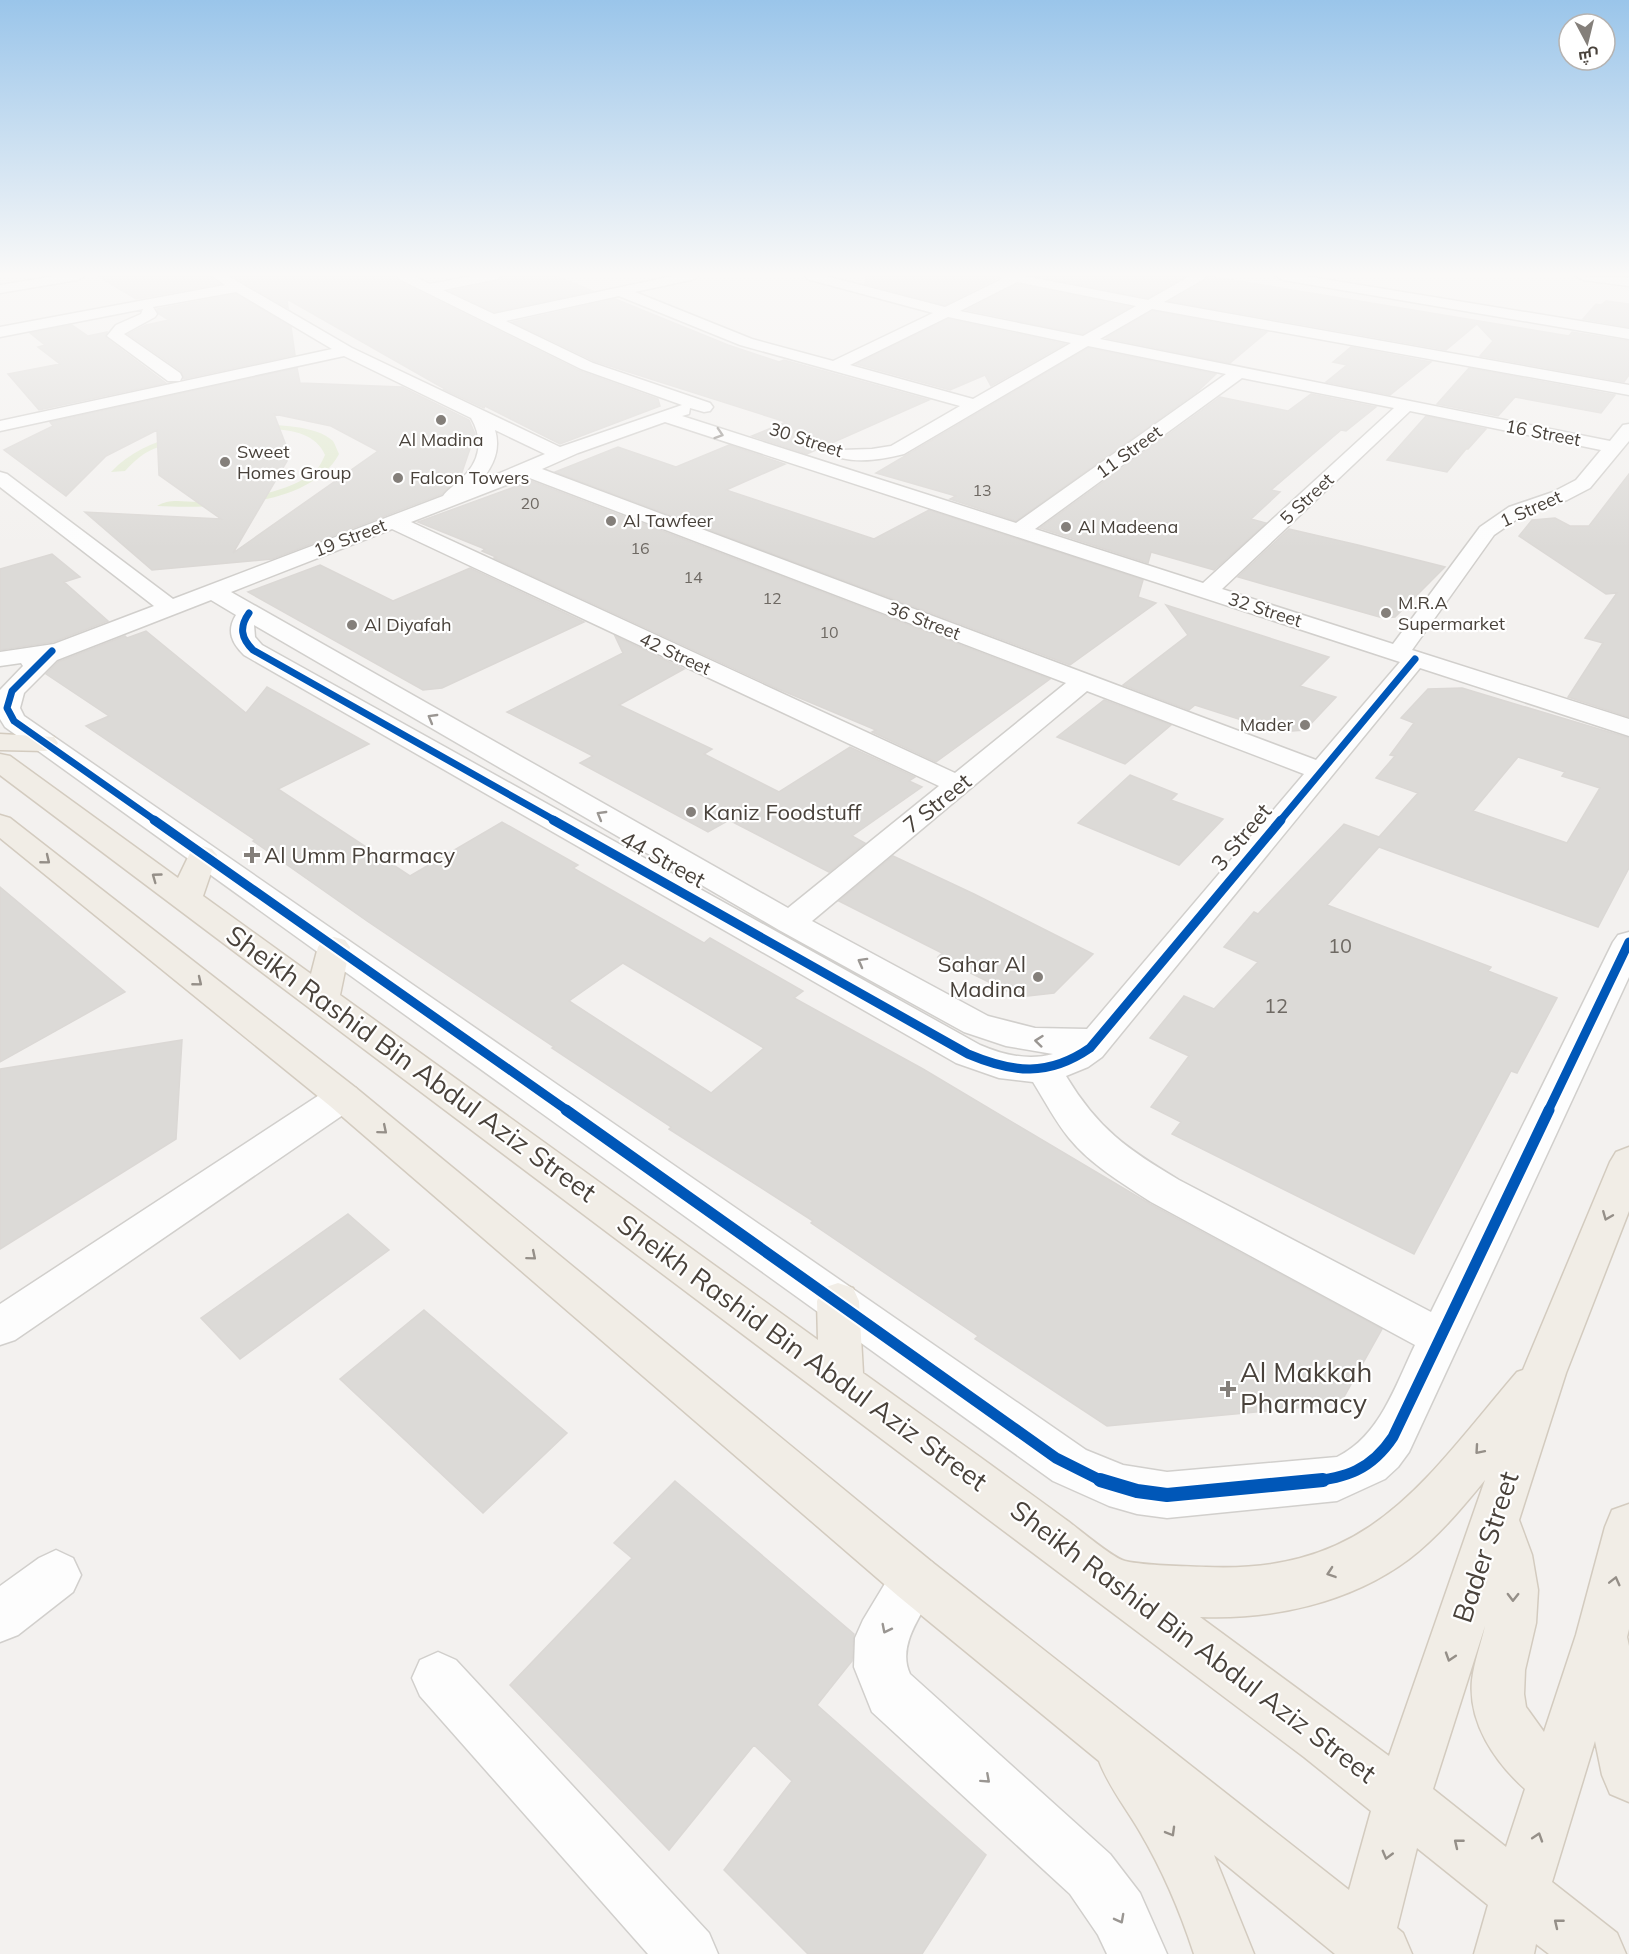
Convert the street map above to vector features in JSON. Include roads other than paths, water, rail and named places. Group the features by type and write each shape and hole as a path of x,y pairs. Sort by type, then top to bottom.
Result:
{"main road":[{"path":"0,742 45,744"},
{"name":"Sheikh Rashid Bin Abdul Aziz Street","path":"0,762 841,1380 1402,1798 1596,1954"},
{"path":"0,824 343,1097 915,1579 1104,1730 1369,1949"},
{"path":"186,899 202,855"},
{"path":"322,1000 334,947"},
{"name":"Bader Street","path":"1369,1949 1402,1798 1544,1373 1629,1162"},
{"path":"838,1301 841,1380"},
{"path":"1116,1585 1182,1591 1244,1592 1302,1582 1341,1569 1375,1552 1406,1531 1431,1506 1544,1373"},
{"path":"1495,1521 1512,1569 1514,1593 1512,1617 1497,1681 1498,1706 1511,1734 1530,1760 1557,1780"},
{"path":"1504,1954 1520,1893 1602,1635 1629,1527"},
{"path":"1602,1635 1629,1775"},
{"path":"1104,1730 1146,1788 1184,1854 1216,1928 1224,1954"}],"street":[{"path":"160,367 174,377"},
{"path":"4,407 49,404 228,367"},
{"path":"0,426 259,367"},
{"path":"378,367 559,454"},
{"name":"30 Street","path":"590,367 671,409 823,469"},
{"path":"835,367 975,405"},
{"path":"848,454 872,455 897,450 1040,367"},
{"name":"16 Street","path":"1209,367 1614,447"},
{"path":"1502,367 1629,390"},
{"path":"224,376 321,373"},
{"name":"11 Street","path":"1020,531 1238,373"},
{"path":"356,375 410,384"},
{"name":"5 Street","path":"1207,591 1406,406"},
{"name":"30 Street","path":"671,409 716,411"},
{"name":"19 Street","path":"0,669 40,657 393,522 527,470 559,454 671,409"},
{"path":"442,503 469,482 485,461 490,441 485,423 478,415"},
{"name":"1 Street","path":"1407,656 1487,531 1516,511 1573,490 1590,477 1629,429"},
{"name":"30 Street","path":"829,448 864,460 874,468"},
{"path":"823,469 844,471 874,468 886,463 897,450"},
{"name":"32 Street","path":"874,468 884,480 901,492"},
{"name":"32 Street","path":"823,469 901,492 1629,728"},
{"name":"36 Street","path":"527,470 1321,771"},
{"path":"0,478 169,607"},
{"name":"42 Street","path":"393,522 958,785"},
{"name":"44 Street","path":"212,591 790,923 976,1024 994,1032 1046,1042 1097,1040"},
{"name":"44 Street","path":"249,613 241,626 241,633 243,639 253,650 968,1053 1000,1067 1030,1071 1044,1070 1070,1062 1082,1055 1097,1040"},
{"name":"3 Street","path":"1097,1040 1321,771 1407,656"},
{"path":"0,659 40,657"},
{"path":"40,657 12,692 7,708 14,722 838,1301 1056,1458 1085,1476 1116,1488 1142,1494 1167,1495 1336,1479 1355,1473 1378,1457 1393,1437 1629,942"},
{"name":"19 Street","path":"0,681 40,657"},
{"name":"7 Street","path":"790,923 1083,682"},
{"path":"1044,1070 1069,1112 1089,1136 1121,1164 1166,1191 1441,1338"},
{"path":"0,1327 343,1097"},
{"path":"0,1617 56,1575"},
{"path":"915,1579 881,1638 880,1666 891,1693 1090,1874 1119,1914 1137,1954"},
{"path":"438,1678 688,1954"}],"place":[{"name":"Al Madina","path":"441,420"},
{"name":"Sweet Homes Group","path":"225,462"},
{"name":"Falcon Towers","path":"398,478"},
{"name":"Al Tawfeer","path":"611,521"},
{"name":"Al Madeena","path":"1066,527"},
{"name":"M.R.A Supermarket","path":"1386,613"},
{"name":"Al Diyafah","path":"352,625"},
{"name":"Mader","path":"1305,725"},
{"name":"Kaniz Foodstuff","path":"691,812"},
{"name":"Al Umm Pharmacy","path":"252,855"},
{"name":"Sahar Al Madina","path":"1038,977"},
{"name":"Al Makkah Pharmacy","path":"1228,1389"}]}
